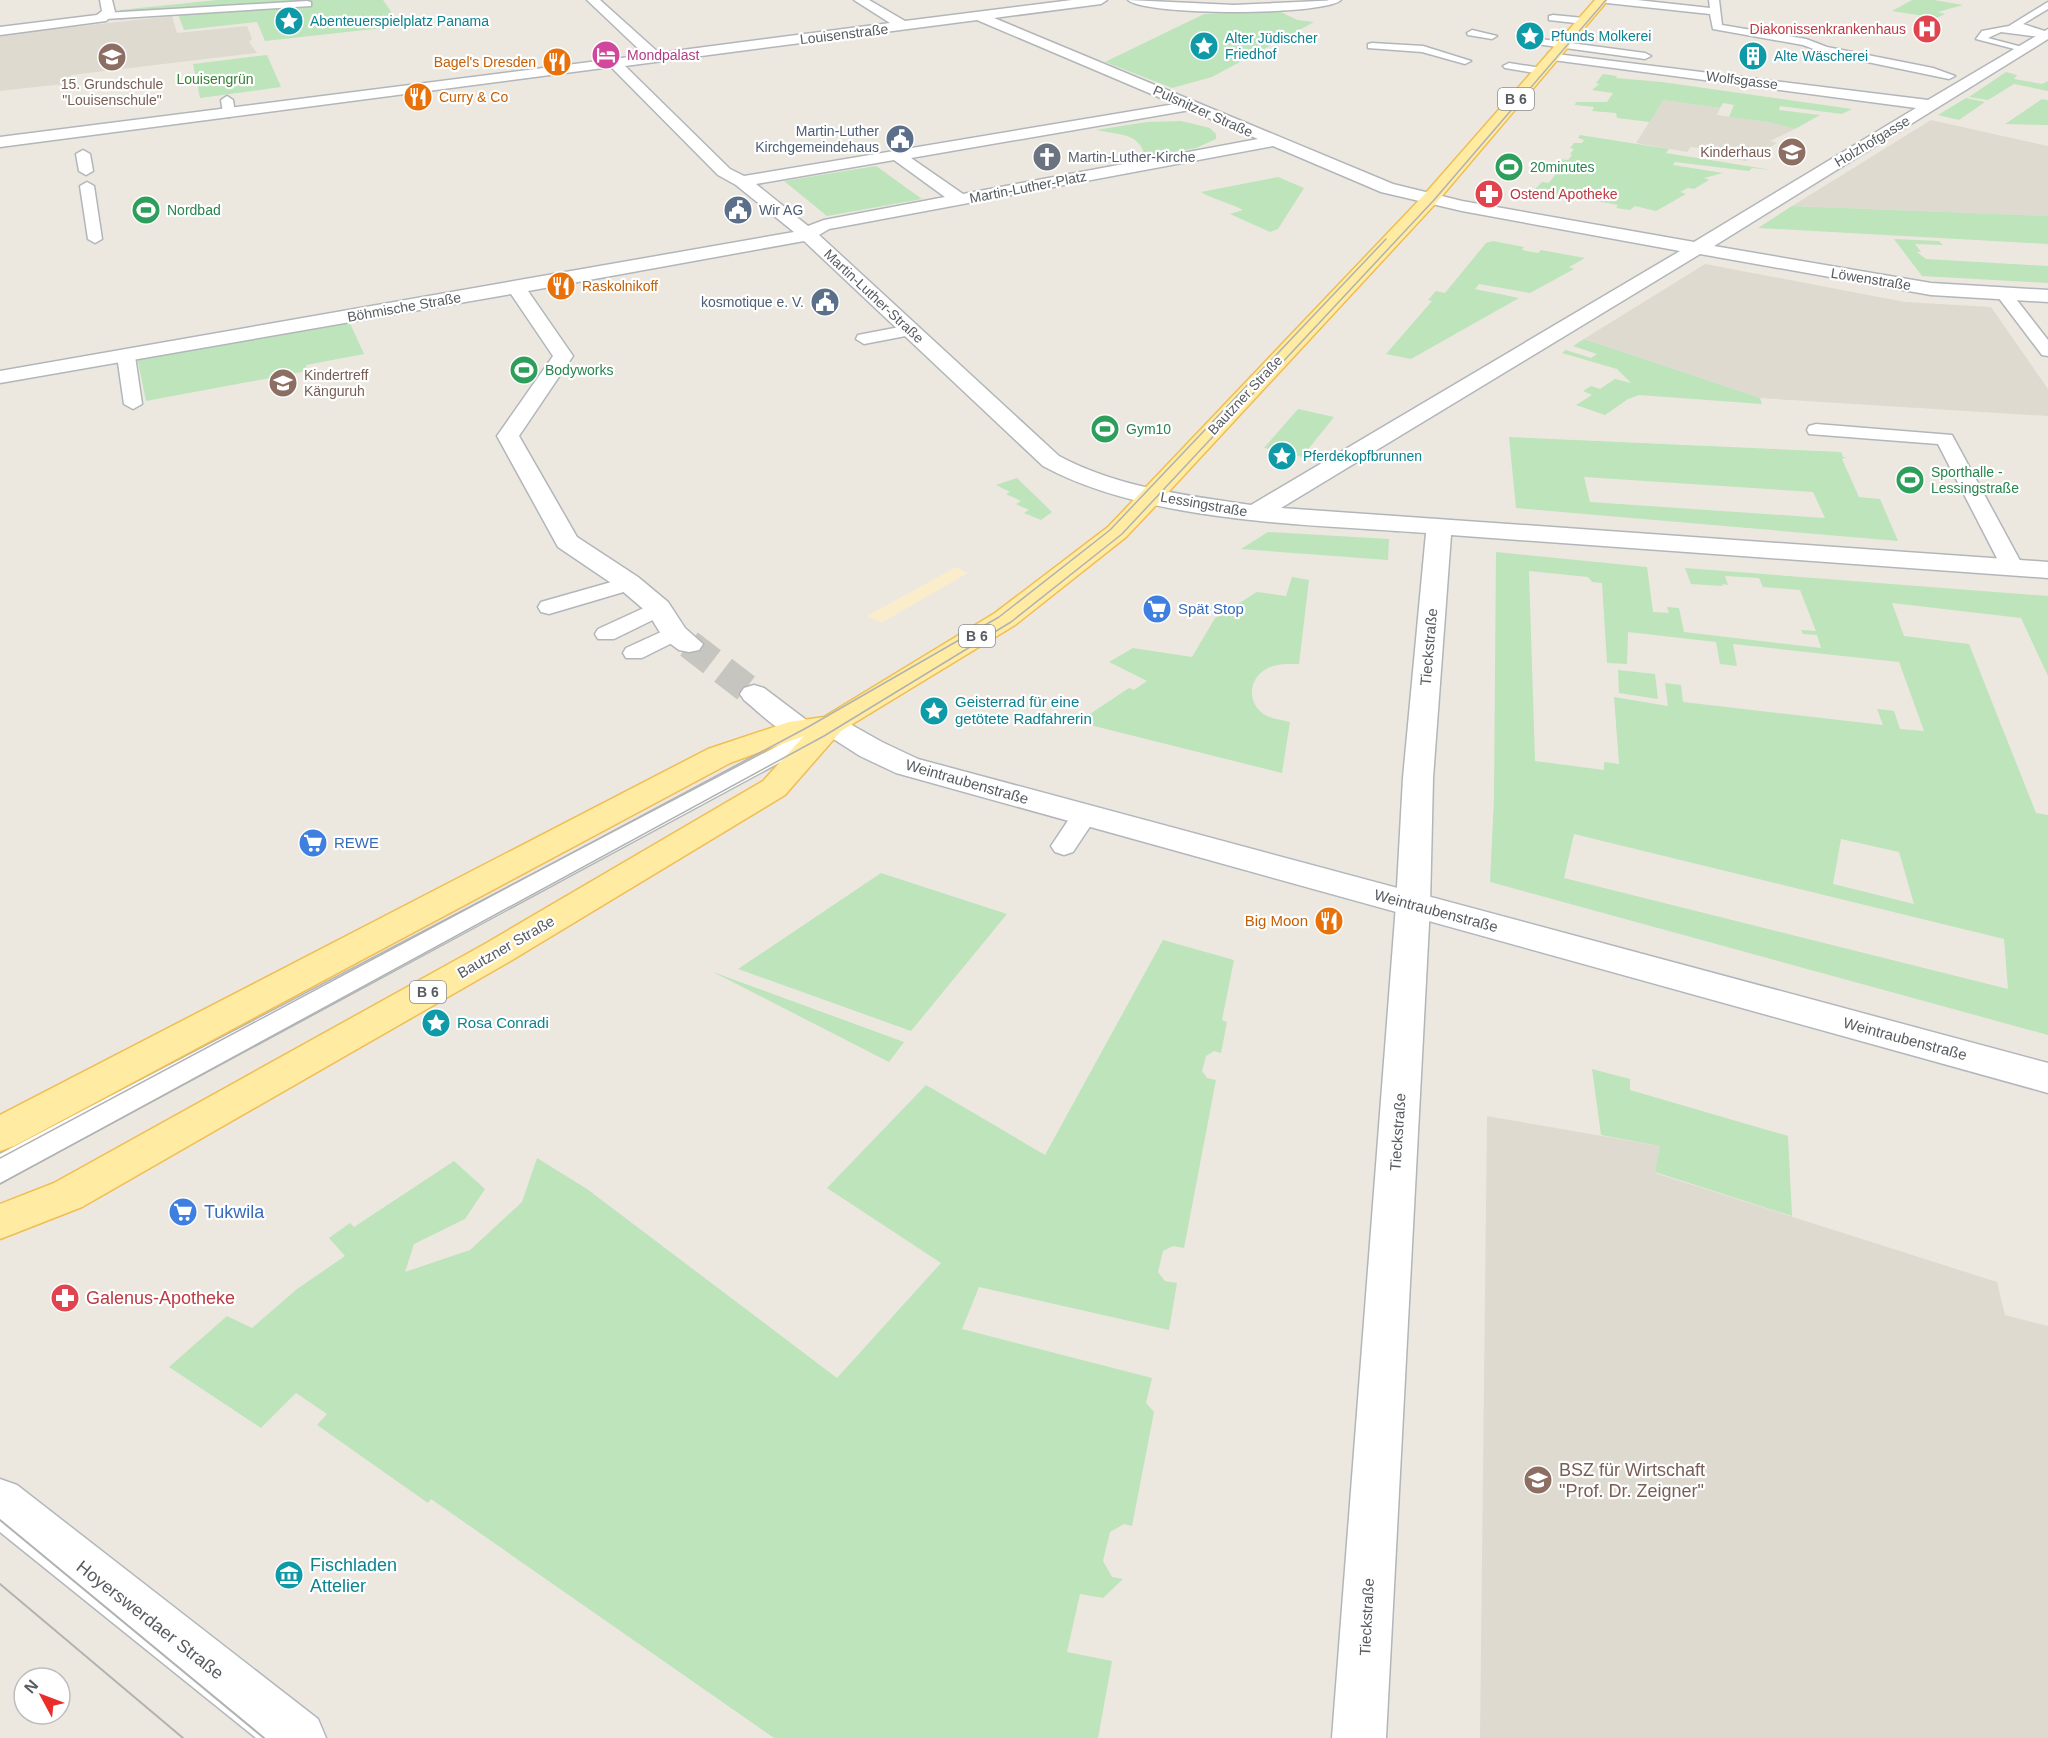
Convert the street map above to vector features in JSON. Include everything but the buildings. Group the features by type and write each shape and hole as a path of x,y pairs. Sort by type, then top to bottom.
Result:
{"main road":[{"name":"Bautzner Straße","path":"0,1135 719,756 815,726 1005,619 1117,532 1430,199 1602,0"},
{"name":"Bautzner Straße","path":"0,1222 68,1195 495,954 681,845 774,788 815,726"}],"street":[{"path":"0,31 76,23 105,16 109,12 106,0"},
{"path":"593,0 652,54"},
{"path":"860,0 903,26"},
{"name":"Louisenstraße","path":"0,142 81,135 228,107 587,68 615,64 652,54 903,26 1101,0"},
{"path":"1134,0 1169,7 1216,10 1333,0"},
{"name":"Pulsnitzer Straße","path":"979,16 1387,188 1430,199 1696,249"},
{"name":"Holzhofgasse","path":"1255,513 1696,249 2047,33"},
{"name":"Wolfsgasse","path":"1559,49 1931,105"},
{"name":"Martin-Luther-Straße","path":"615,64 724,172 742,181 807,234 1051,461 1086,477 1152,495"},
{"path":"742,181 1190,106"},
{"name":"Martin-Luther-Platz","path":"807,234 824,225 1273,141"},
{"name":"Martin-Luther-Platz","path":"897,155 960,200"},
{"name":"Böhmische Straße","path":"0,377 807,234"},
{"name":"Löwenstraße","path":"1696,249 1931,289 2048,296"},
{"path":"516,287 563,356 508,436 567,542 629,583 659,608 681,639"},
{"name":"Lessingstraße","path":"1152,495 1255,513 2048,570"},
{"name":"Tieckstraße","path":"1359,1738 1413,905 1418,778 1439,526"},
{"name":"Weintraubenstraße","path":"754,694 815,726 907,766 2048,1078"},
{"name":"Hoyerswerdaer Straße","path":"0,1502 299,1738"}],"lane":[{"path":"1607,0 1713,4"},
{"path":"1690,0 1713,4"},
{"path":"105,16 307,4"},
{"path":"1713,4 1717,27 1806,42 1824,50 1933,70 1949,76"},
{"path":"2047,33 2014,25 2048,5"},
{"path":"1553,18 1584,21"},
{"path":"2022,50 1981,39 1983,35 1995,30 2047,33"},
{"path":"1472,33 1492,36"},
{"path":"1533,41 1559,49 1646,56"},
{"path":"1372,46 1423,49 1466,61"},
{"path":"1509,66 1541,70"},
{"path":"1915,73 1972,80"},
{"path":"84,154 95,239"},
{"path":"2003,293 2048,351"},
{"path":"864,339 910,330"},
{"path":"126,356 133,404"},
{"path":"1816,430 1945,438 2013,568"},
{"path":"549,607 629,583"},
{"path":"606,634 659,608"},
{"path":"634,653 681,639"},
{"path":"0,1170 815,726"},
{"path":"1064,846 1084,816"}],"shaded area":[{"name":"15. Grundschule \"Louisenschule\"","path":"172,16 177,33 247,26 252,39 249,42 257,53 71,75 72,83 0,91 0,35"},
{"path":"1663,100 1720,108 1717,115 1768,122 1795,129 1770,141 1777,143 1746,161 1708,155 1712,150 1691,147 1687,152 1636,143"},
{"path":"1931,120 2048,146 2048,216 1792,206"},
{"path":"1705,264 1905,302 1991,307 2048,389 2048,416 1760,398 1584,339"},
{"path":"1487,1116 1660,1146 1655,1173 1997,1282 2005,1315 2048,1326 2048,1738 1480,1738"}],"green space":[{"name":"Abenteuerspielplatz Panama","path":"217,0 383,0 401,26 265,41 257,22 184,30 178,14 119,20 120,10"},
{"path":"1912,0 1934,0 1963,5 1938,12 1945,14 1937,18 1892,11"},
{"name":"Alter Jüdischer Friedhof","path":"1277,10 1297,20 1314,22 1212,77 1172,88 1105,62 1204,14"},
{"name":"Louisengrün","path":"267,55 281,87 200,98 193,64"},
{"path":"2006,72 2017,75 2014,79 2042,84 2048,81 2048,91 2014,84 1988,100 1969,97"},
{"path":"1603,74 1617,76 1616,78 1662,82 1852,109 1842,114 1780,106 1779,110 1820,115 1795,129 1768,122 1729,117 1734,105 1723,103 1720,108 1663,100 1650,122 1617,118 1616,113 1592,111 1594,107 1575,105 1576,102 1607,102 1613,93 1592,90 1599,84 1596,83"},
{"path":"1966,98 1985,102 1959,120 1938,115"},
{"path":"2042,99 2048,100 2048,125 2005,124"},
{"path":"1181,121 1210,128 1216,134 1216,139 1196,148 1145,157 1138,143 1133,139 1096,130 1147,122"},
{"path":"1580,135 1669,149 1666,153 1772,170 1752,168 1749,171 1675,162 1673,165 1723,173 1704,178 1709,180 1694,189 1688,188 1680,192 1686,194 1656,211 1635,206 1630,210 1616,208 1618,205 1570,196 1568,199 1523,192 1535,189 1542,182 1549,183 1558,171 1550,170 1559,159 1568,160 1574,149 1570,148 1574,143 1582,143 1584,140 1578,138"},
{"path":"876,166 922,199 827,216 784,181"},
{"path":"1278,177 1304,188 1278,229 1270,232 1230,214 1243,210 1201,192"},
{"path":"1792,206 2048,216 2048,244 1758,228"},
{"path":"1894,239 1939,241 1943,245 1915,244 1921,252 1917,252 1926,259 2048,266 2048,283 1922,276"},
{"path":"1493,241 1524,247 1522,250 1538,253 1541,250 1585,258 1569,267 1574,269 1530,293 1479,284 1475,289 1519,298 1411,359 1386,354 1432,301 1428,300 1436,291 1445,293 1486,243"},
{"path":"348,319 364,354 306,365 307,371 146,401 137,357"},
{"path":"1584,339 1760,398 1762,404 1639,395 1628,399 1605,415 1576,405 1592,395 1583,391 1591,386 1600,389 1615,379 1631,383 1617,369 1562,353 1566,350 1591,358 1597,354 1573,346"},
{"path":"1298,409 1334,417 1302,457 1288,454 1289,451 1264,448"},
{"path":"1509,437 1841,452 1843,457 1847,457 1842,459 1859,497 1880,499 1898,541 1516,508","holes":["1584,477 1813,492 1825,518 1590,502"]},
{"path":"1017,478 1052,512 1041,520 1024,513 1029,510 1016,504 1021,501 1006,494 1010,492 996,485"},
{"path":"1268,532 1389,539 1388,560 1241,549"},
{"path":"1496,552 1647,567 1653,612 1669,613 1667,607 1679,608 1684,632 1821,648 1817,635 1803,634 1801,630 1816,631 1800,590 1763,587 1759,578 1725,576 1728,585 1691,584 1685,568 2048,596 2048,676 2021,618 1892,603 1904,636 1969,644 2036,813 2048,815 2048,1035 1490,882 1494,798","holes":["1529,571 1588,577 1592,582 1602,583 1607,663 1627,664 1628,632 1716,642 1720,664 1737,666 1733,644 1899,662 1924,731 1900,729 1894,711 1877,709 1883,725 1683,702 1681,685 1665,683 1668,706 1614,697 1619,764 1604,762 1604,770 1535,761","1574,834 2004,939 2008,989 1564,878","1841,839 1899,852 1914,904 1833,884"]},
{"path":"1292,577 1309,580 1299,664 1278,665 1266,669 1255,680 1252,693 1260,712 1290,722 1282,773 1078,722 1129,688 1134,690 1147,681 1109,662 1133,648 1192,657 1215,618 1257,592 1286,596"},
{"path":"1618,670 1655,674 1658,699 1619,693"},
{"path":"881,873 1007,914 911,1031 738,969"},
{"path":"1163,940 1234,960 1222,1020 1227,1022 1221,1053 1214,1051 1206,1056 1202,1071 1207,1078 1216,1080 1184,1248 1173,1246 1163,1251 1158,1272 1165,1281 1177,1283 1169,1330 979,1287 962,1329 1152,1378 1146,1403 1154,1412 1132,1526 1124,1524 1110,1532 1103,1561 1112,1577 1123,1579 1103,1598 1080,1594 1067,1652 1112,1661 1098,1738 774,1738 431,1499 428,1503 317,1425 327,1414 296,1393 261,1428 169,1367 227,1316 252,1328 297,1289 345,1256 329,1238 350,1223 354,1227 454,1161 485,1189 465,1219 414,1244 405,1272 470,1250 522,1202 537,1158 587,1189 837,1378 941,1263 827,1188 926,1085 1045,1155"},
{"path":"713,972 904,1042 889,1062"},
{"path":"1592,1069 1630,1079 1630,1090 1788,1136 1792,1216 1655,1172 1660,1146 1601,1135"}],"sand":[{"path":"956,567 968,573 881,623 867,616"}],"tunnel":[{"path":"689,644 754,694"}],"tram line":[{"path":"0,1184 824,736 1011,622 1122,534 1434,200 1606,0"},
{"path":"0,1158 808,727 999,617 1110,530 1386,239"},
{"path":"0,1520 264,1738"},
{"path":"0,1584 183,1738"}],"place":[{"name":"Abenteuerspielplatz Panama","path":"289,21"},
{"name":"Diakonissenkrankenhaus","path":"1927,29"},
{"name":"Pfunds Molkerei","path":"1530,36"},
{"name":"Alter Jüdischer Friedhof","path":"1204,46"},
{"name":"Mondpalast","path":"606,55"},
{"name":"Alte Wäscherei","path":"1753,56"},
{"name":"15. Grundschule \"Louisenschule\"","path":"112,57"},
{"name":"Bagel's Dresden","path":"557,62"},
{"name":"Curry & Co","path":"418,97"},
{"name":"Martin-Luther Kirchgemeindehaus","path":"900,139"},
{"name":"Kinderhaus","path":"1792,152"},
{"name":"Martin-Luther-Kirche","path":"1047,157"},
{"name":"20minutes","path":"1509,167"},
{"name":"Ostend Apotheke","path":"1489,194"},
{"name":"Nordbad","path":"146,210"},
{"name":"Wir AG","path":"738,210"},
{"name":"Raskolnikoff","path":"561,286"},
{"name":"kosmotique e. V.","path":"825,302"},
{"name":"Bodyworks","path":"524,370"},
{"name":"Kindertreff Känguruh","path":"283,383"},
{"name":"Gym10","path":"1105,429"},
{"name":"Pferdekopfbrunnen","path":"1282,456"},
{"name":"Sporthalle - Lessingstraße","path":"1910,480"},
{"name":"Spät Stop","path":"1157,609"},
{"name":"Geisterrad für eine getötete Radfahrerin","path":"934,711"},
{"name":"REWE","path":"313,843"},
{"name":"Big Moon","path":"1329,921"},
{"name":"Rosa Conradi","path":"436,1023"},
{"name":"Tukwila","path":"183,1212"},
{"name":"Galenus-Apotheke","path":"65,1298"},
{"name":"BSZ für Wirtschaft \"Prof. Dr. Zeigner\"","path":"1538,1480"},
{"name":"Fischladen Attelier","path":"289,1575"}]}
